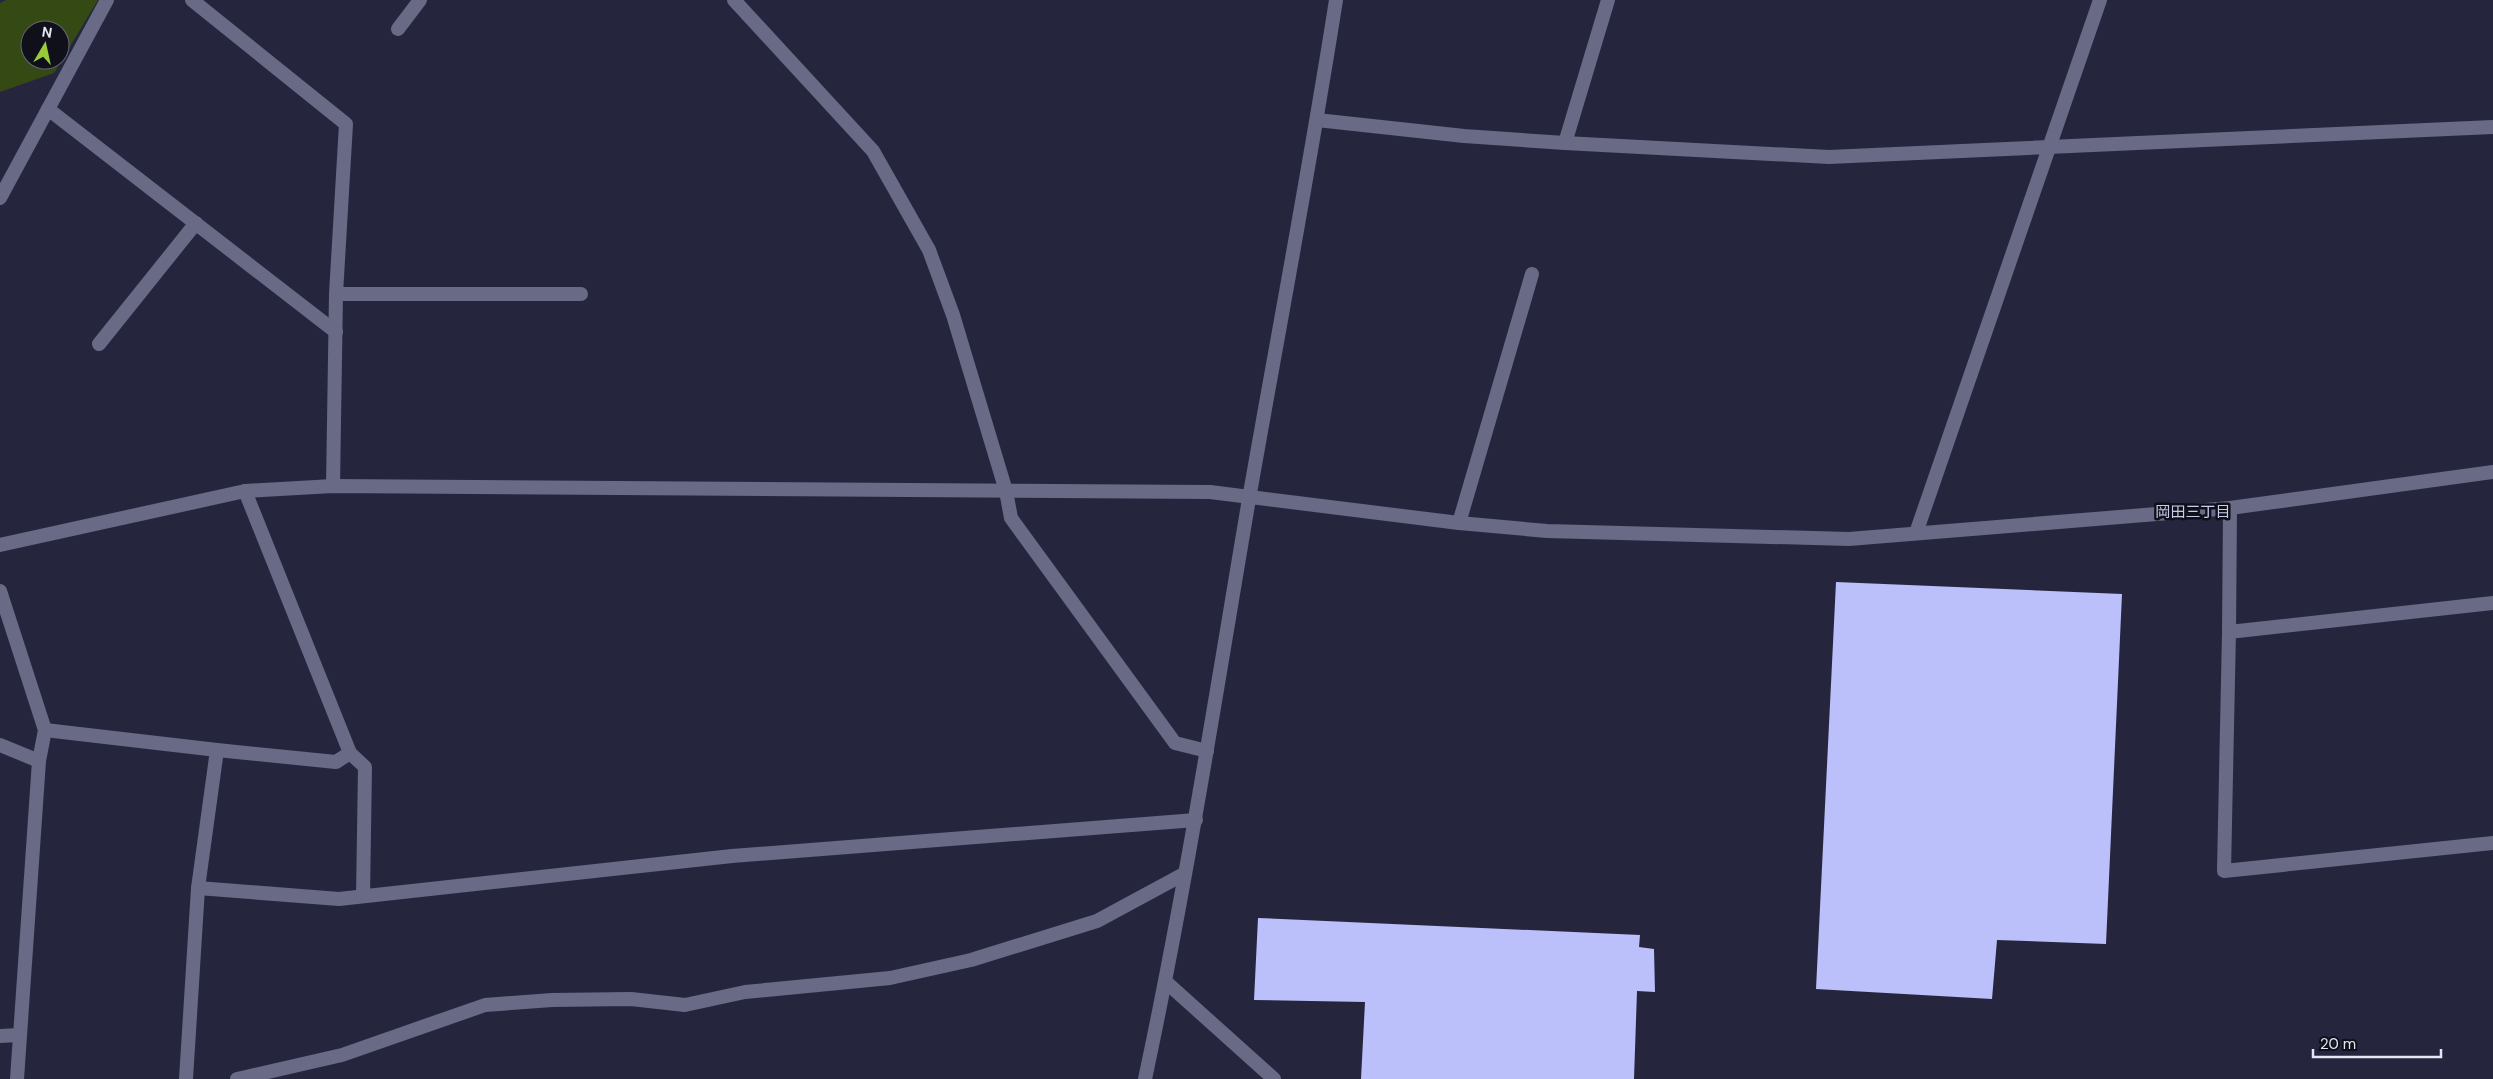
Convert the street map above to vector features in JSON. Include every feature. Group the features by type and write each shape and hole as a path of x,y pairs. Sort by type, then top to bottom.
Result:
{"street":[{"path":"0,198 107,0"},
{"path":"192,0 346,124 336,294 333,486"},
{"path":"398,28 420,0"},
{"path":"734,0 873,152 929,250 953,316 1006,492 1011,518 1175,743 1207,751"},
{"path":"1145,1079 1166,982 1184,874 1196,820 1336,0"},
{"path":"1565,143 1608,0"},
{"path":"1916,533 2100,0"},
{"path":"48,108 336,332"},
{"path":"1317,120 1464,136 1829,157 2493,127"},
{"path":"99,344 196,223"},
{"path":"1459,523 1532,274"},
{"path":"336,294 581,294"},
{"path":"0,545 245,491 333,486 1210,492 1547,532 1849,539 2230,508 2493,472"},
{"path":"245,491 350,753 365,767 363,896"},
{"path":"2230,508 2224,871 2493,843"},
{"path":"0,591 45,730 39,762 17,1079"},
{"path":"2229,632 2493,603"},
{"path":"45,730 336,762 350,753"},
{"path":"0,745 39,762"},
{"path":"186,1079 198,888 217,750"},
{"path":"198,888 339,899 732,856 1196,820"},
{"path":"237,1079 342,1055 485,1006 552,1000 631,999 685,1005 745,992 899,976 971,960 1098,920 1184,874"},
{"path":"1166,982 1274,1079"},
{"path":"0,1036 20,1034"}],"green space":[{"path":"6,0 98,0 70,46 70,20 20,20 20,70 56,70 54,73 0,92 0,3"}],"building":[{"path":"1836,582 2122,594 2106,944 1997,940 1992,999 1816,989"},
{"path":"1258,918 1640,935 1639,947 1654,949 1655,992 1637,991 1634,1079 1361,1079 1365,1002 1254,1000"}],"district":[{"name":"岡田三丁目","path":"2193,512"}]}
